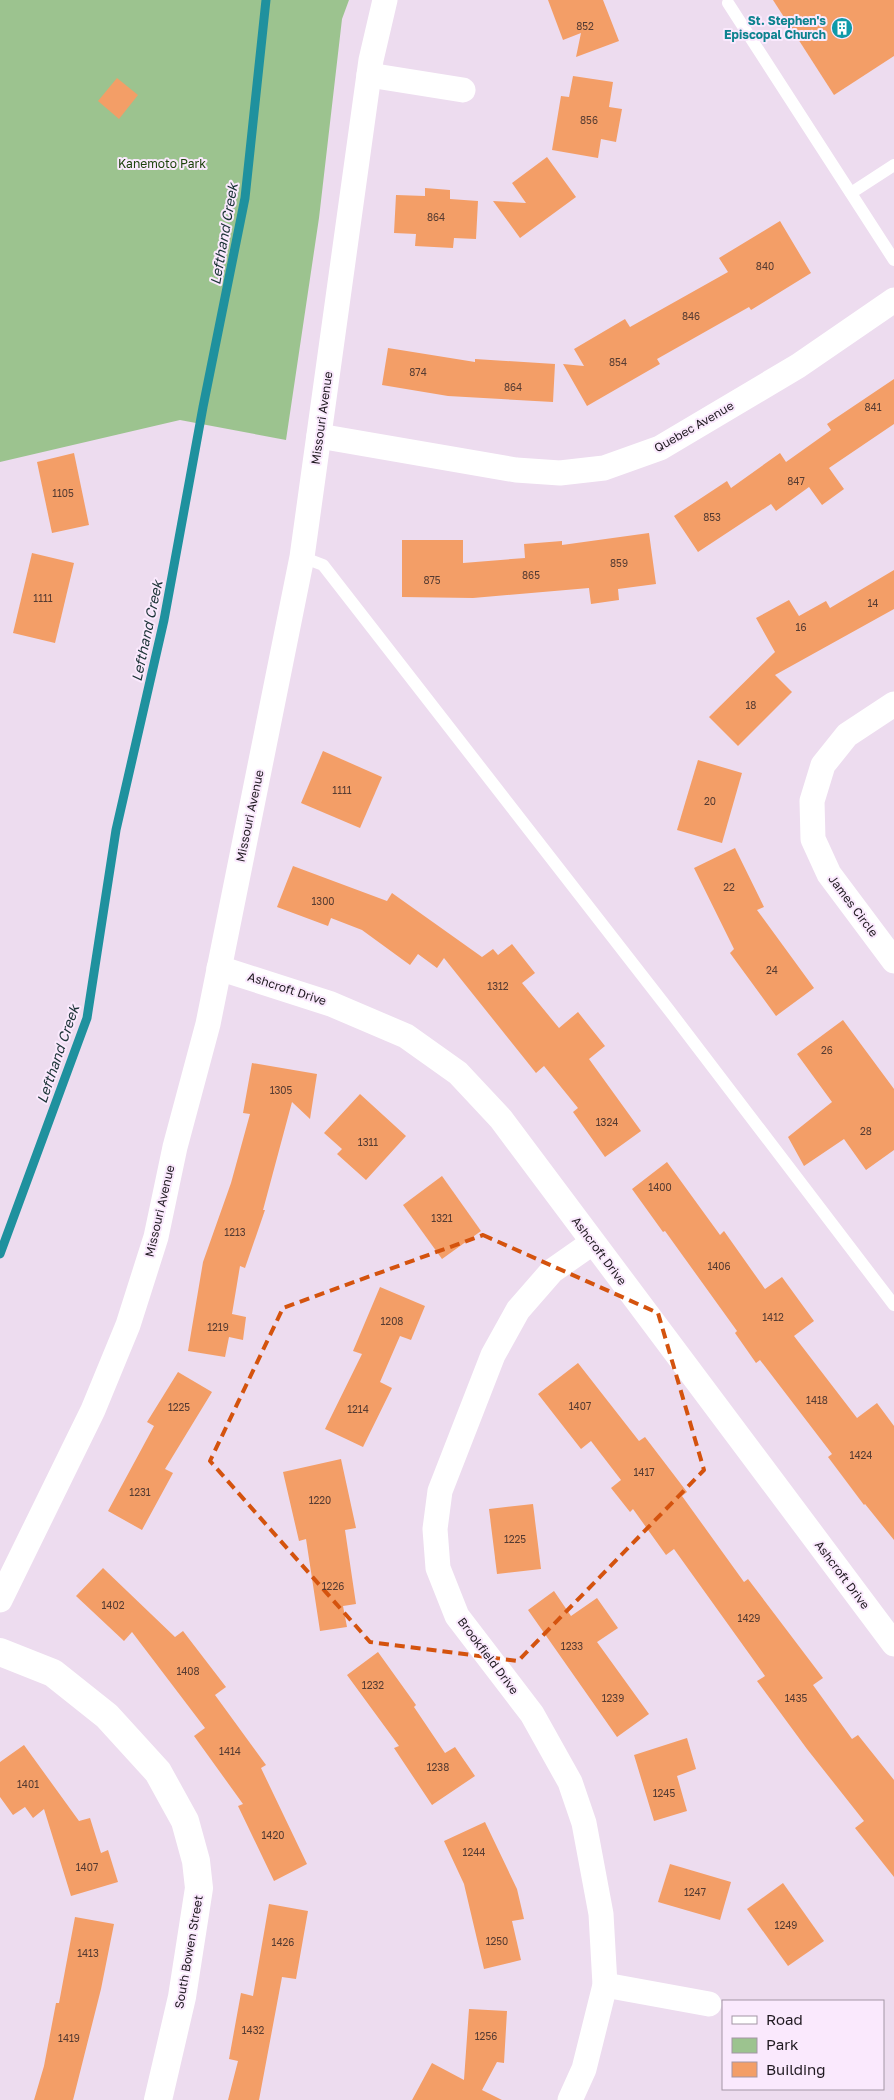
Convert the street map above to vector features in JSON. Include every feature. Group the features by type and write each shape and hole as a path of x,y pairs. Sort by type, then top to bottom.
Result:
{"street":[{"name":"Missouri Avenue","path":"0,1600 92,1410 128,1325 156,1237 175,1147 208,1024 302,557 369,75 385,0"},
{"path":"369,75 463,90"},
{"name":"Quebec Avenue","path":"319,436 516,470 560,473 604,468 660,448 798,366 894,300"},
{"name":"James Circle","path":"894,704 847,736 823,765 812,801 814,839 828,874 894,961"},
{"name":"Ashcroft Drive","path":"219,968 331,1004 406,1036 458,1073 501,1119 894,1644"},
{"name":"Brookfield Drive","path":"570,2100 584,2069 604,1985 601,1914 584,1823 570,1782 532,1714 457,1616 438,1568 435,1530 440,1492 493,1355 518,1310 552,1271 592,1243"},
{"name":"South Bowen Street","path":"0,1652 53,1673 107,1716 158,1772 185,1821 196,1861 199,1888 182,1997 158,2100"},
{"path":"604,1985 709,2004"}],"lane":[{"path":"728,3 894,260"},
{"path":"850,193 894,165"},
{"path":"302,557 323,565 669,1010 894,1305"}],"highlighted area":[{"path":"483,1235 658,1313 704,1470 518,1661 370,1642 210,1461 283,1308"}],"green space":[{"name":"Kanemoto Park","path":"0,0 349,0 342,19 319,218 286,440 180,420 0,462"}],"building":[{"path":"548,0 603,0 619,41 576,57 581,33 563,40"},
{"name":"St. Stephen's Episcopal Church","path":"773,0 894,0 894,56 834,95"},
{"path":"573,76 613,82 609,107 622,109 616,142 601,139 598,158 552,150 561,96 569,97"},
{"path":"117,78 138,95 119,119 98,101"},
{"path":"547,157 576,197 520,238 493,201 526,203 512,183"},
{"path":"425,188 450,190 450,199 478,201 476,239 454,238 453,248 415,246 416,234 394,233 396,195 425,196"},
{"path":"780,221 811,273 751,310 749,307 657,359 660,364 587,406 563,364 584,366 574,349 625,319 630,327 728,272 719,258"},
{"path":"388,348 475,362 475,359 555,364 553,402 448,396 382,385"},
{"path":"894,379 894,424 829,468 844,489 822,505 809,487 776,511 771,504 698,552 674,516 727,481 731,488 780,453 786,462 831,430 827,424"},
{"path":"74,453 89,525 52,533 37,462"},
{"path":"649,533 656,584 618,589 619,600 591,604 589,588 473,598 402,597 402,540 463,540 463,563 525,558 524,544 562,541 562,545"},
{"path":"32,553 74,563 55,643 13,633"},
{"path":"894,570 894,609 775,675 792,692 738,746 709,717 775,652 756,618 789,600 799,616 826,601 830,608"},
{"path":"323,751 382,777 360,828 301,803"},
{"path":"698,760 742,773 722,843 677,830"},
{"path":"735,848 764,907 757,910 814,988 776,1016 730,953 734,949 694,868"},
{"path":"293,866 387,901 392,893 482,957 493,949 498,955 512,944 535,973 522,983 559,1028 578,1012 605,1046 589,1059 641,1131 605,1157 573,1112 578,1108 544,1066 536,1073 444,958 437,968 418,954 410,965 362,930 331,918 328,926 277,907"},
{"path":"843,1020 894,1089 894,1150 866,1170 844,1139 804,1166 788,1137 832,1102 797,1054"},
{"path":"252,1063 317,1074 310,1119 292,1102 263,1210 265,1210 245,1268 240,1266 232,1314 246,1317 243,1340 229,1337 225,1357 188,1351 203,1262 231,1183 250,1114 243,1113"},
{"path":"360,1094 406,1136 366,1180 337,1154 342,1149 324,1133"},
{"path":"667,1162 720,1235 724,1231 765,1289 782,1277 814,1321 794,1336 857,1418 877,1403 894,1426 894,1540 864,1505 828,1457 832,1454 760,1360 756,1363 735,1333 737,1331 665,1231 663,1232 632,1189"},
{"path":"442,1176 481,1231 442,1259 403,1205"},
{"path":"380,1287 425,1306 411,1340 400,1336 380,1382 392,1388 363,1447 325,1429 362,1354 353,1351"},
{"path":"578,1363 639,1441 645,1437 687,1492 682,1496 744,1582 748,1579 823,1678 813,1685 852,1739 858,1735 894,1780 894,1877 855,1828 864,1821 807,1749 757,1681 765,1676 674,1549 666,1555 633,1509 630,1512 611,1488 621,1480 591,1441 581,1449 538,1394"},
{"path":"178,1372 212,1392 165,1469 173,1473 142,1530 108,1511 154,1426 147,1422"},
{"path":"341,1459 356,1528 345,1530 356,1604 343,1606 347,1627 320,1631 306,1539 299,1541 283,1472"},
{"path":"533,1504 541,1569 497,1574 489,1509"},
{"path":"103,1568 175,1637 183,1631 226,1687 215,1695 266,1765 261,1768 307,1864 274,1881 238,1806 243,1804 194,1736 205,1728 132,1632 124,1641 76,1596"},
{"path":"554,1591 571,1616 597,1598 618,1628 597,1642 649,1714 617,1737 528,1610"},
{"path":"378,1652 416,1705 414,1707 445,1753 455,1747 475,1776 432,1805 394,1748 399,1746 347,1675"},
{"path":"687,1738 696,1769 677,1776 687,1811 654,1821 634,1755"},
{"path":"24,1745 79,1821 90,1818 101,1853 108,1850 118,1882 71,1896 44,1809 33,1818 25,1807 13,1815 0,1797 0,1762"},
{"path":"485,1822 517,1889 524,1919 512,1921 521,1960 484,1969 464,1884 444,1841"},
{"path":"670,1864 731,1882 720,1920 658,1902"},
{"path":"783,1883 824,1941 788,1966 747,1909"},
{"path":"269,1904 308,1911 296,1979 282,1977 259,2100 228,2100 238,2061 229,2059 241,1993 253,1996"},
{"path":"75,1917 114,1924 101,1989 73,2100 34,2100 44,2066 56,2003 59,2003"},
{"path":"469,2009 507,2011 504,2063 497,2062 482,2090 502,2100 412,2100 432,2063 464,2080"}],"waterway":[{"name":"Lefthand Creek","path":"0,1254 87,1018 116,830 164,620 203,407 245,198 266,0"}],"place":[{"name":"St. Stephen's Episcopal Church","path":"842,28"}]}
